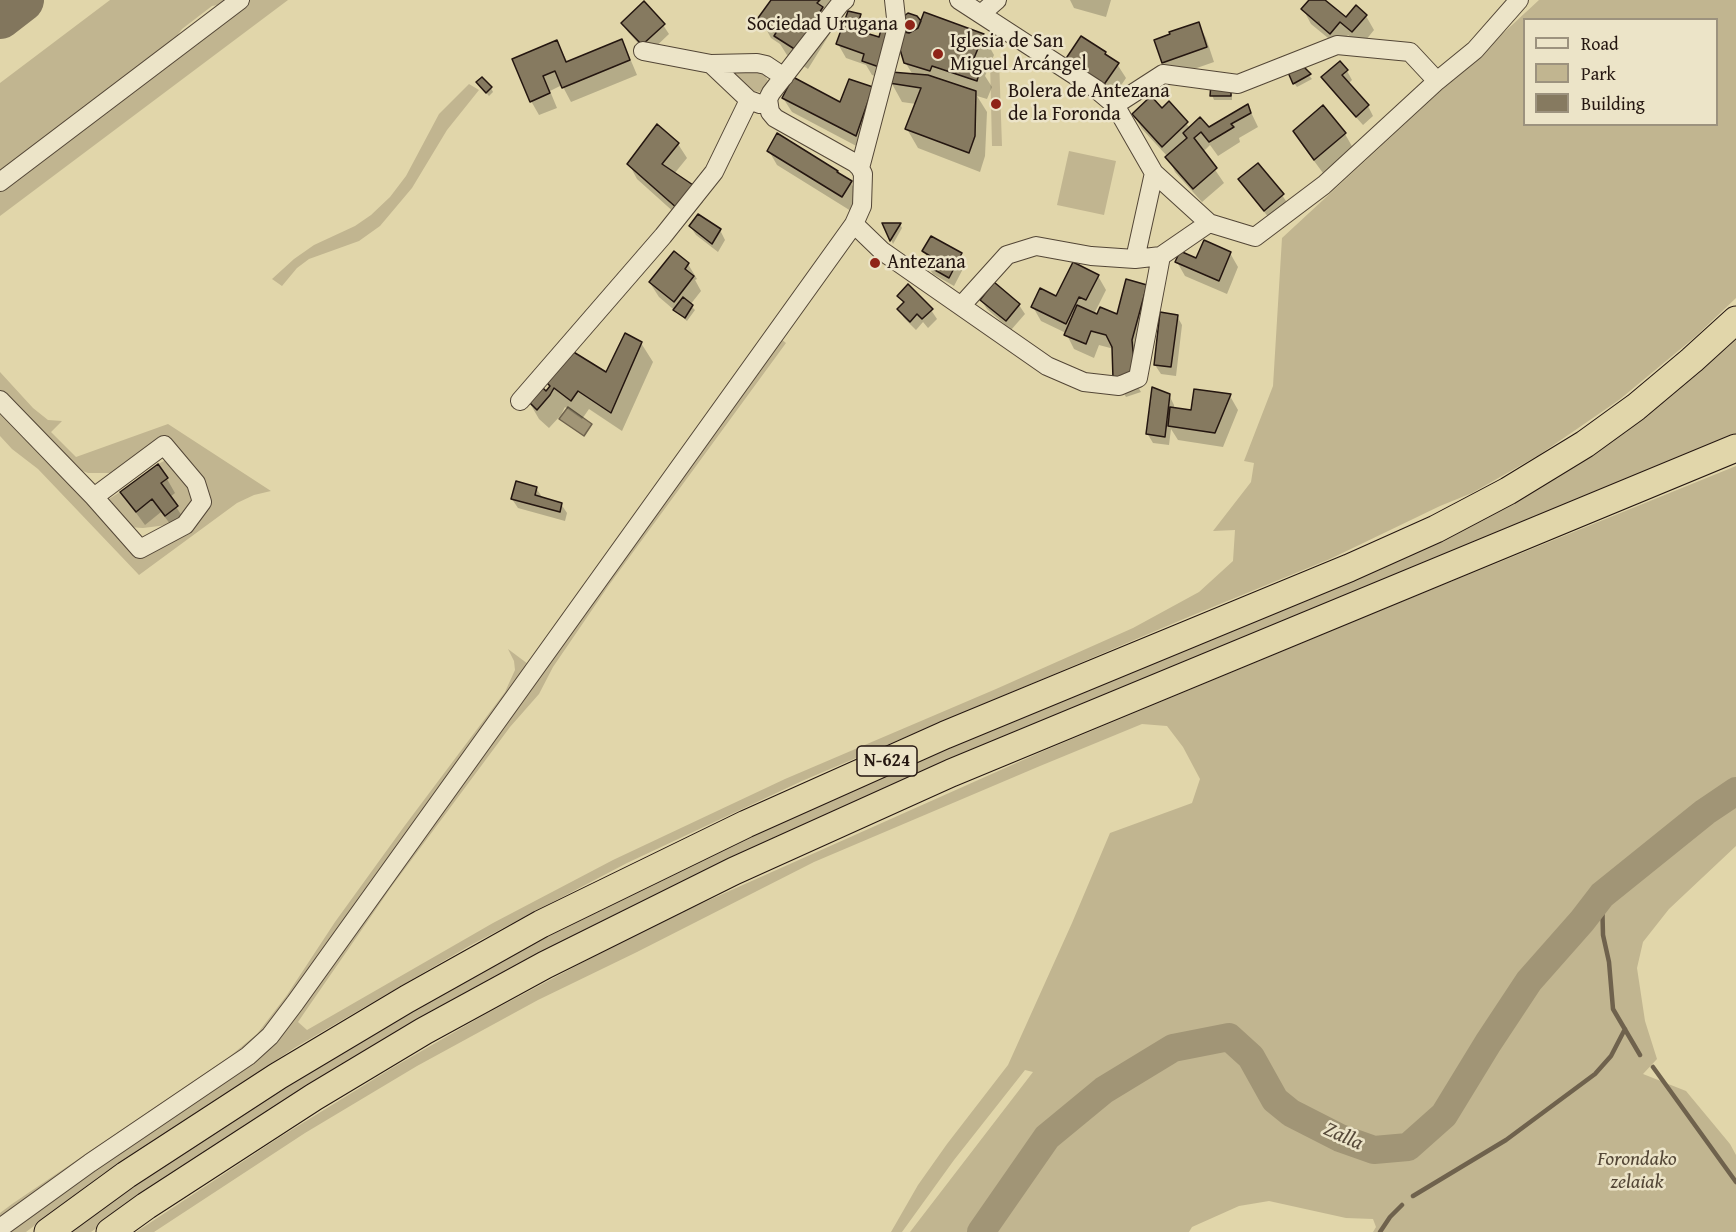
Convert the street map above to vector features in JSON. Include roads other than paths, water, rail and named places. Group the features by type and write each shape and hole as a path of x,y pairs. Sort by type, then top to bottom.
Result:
{"highway":[{"name":"N-624","path":"48,1232 126,1175 278,1076 407,999 541,924 746,824 945,735 1349,568 1436,529 1508,491 1584,444 1636,407 1736,320"},
{"name":"N-624","path":"110,1232 304,1103 424,1031 545,966 734,871 951,773 1736,448"}],"street":[{"path":"0,182 240,0"},
{"path":"0,1228 90,1163 248,1056 270,1036 854,224 862,206 863,174 860,168 775,118 768,107 771,93 845,0"},
{"path":"860,168 897,27 894,0"},
{"path":"959,0 1096,89 1115,105 1154,173 1209,223 1255,237 1324,185 1437,81 1475,50 1519,0"},
{"path":"981,14 997,0"},
{"path":"1115,105 1163,74 1238,84 1337,45 1410,52 1437,81"},
{"path":"643,51 711,64 758,63 766,65 784,77"},
{"path":"711,64 749,100 768,107"},
{"path":"520,401 663,236 714,172 749,100"},
{"path":"1135,259 1154,173"},
{"path":"961,306 1007,255 1036,246 1091,256 1135,259 1161,256 1209,223"},
{"path":"854,224 882,251 1047,366 1084,382 1119,386 1138,378 1161,256"},
{"path":"0,400 94,497 140,549 185,525 202,502 196,483 164,445 94,497"}],"waterway":[{"name":"Zalla","path":"981,1232 1047,1137 1104,1090 1173,1048 1229,1037 1251,1057 1275,1100 1291,1113 1340,1138 1374,1150 1408,1147 1444,1115 1529,981 1602,895 1705,812 1736,791"},
{"path":"1602,895 1603,935 1609,962 1613,1009 1640,1055"},
{"path":"1413,1196 1506,1140 1595,1074 1611,1056 1625,1029"},
{"path":"1653,1067 1736,1182"},
{"path":"1380,1232 1402,1205"}],"place":[{"name":"Sociedad Urugana","path":"910,25"},
{"name":"Iglesia de San Miguel Arcángel","path":"938,54"},
{"name":"Bolera de Antezana de la Foronda","path":"996,104"},
{"name":"Antezana","path":"875,263"}],"park label":[{"name":"Forondako zelaiak","path":"1637,1172"}]}
